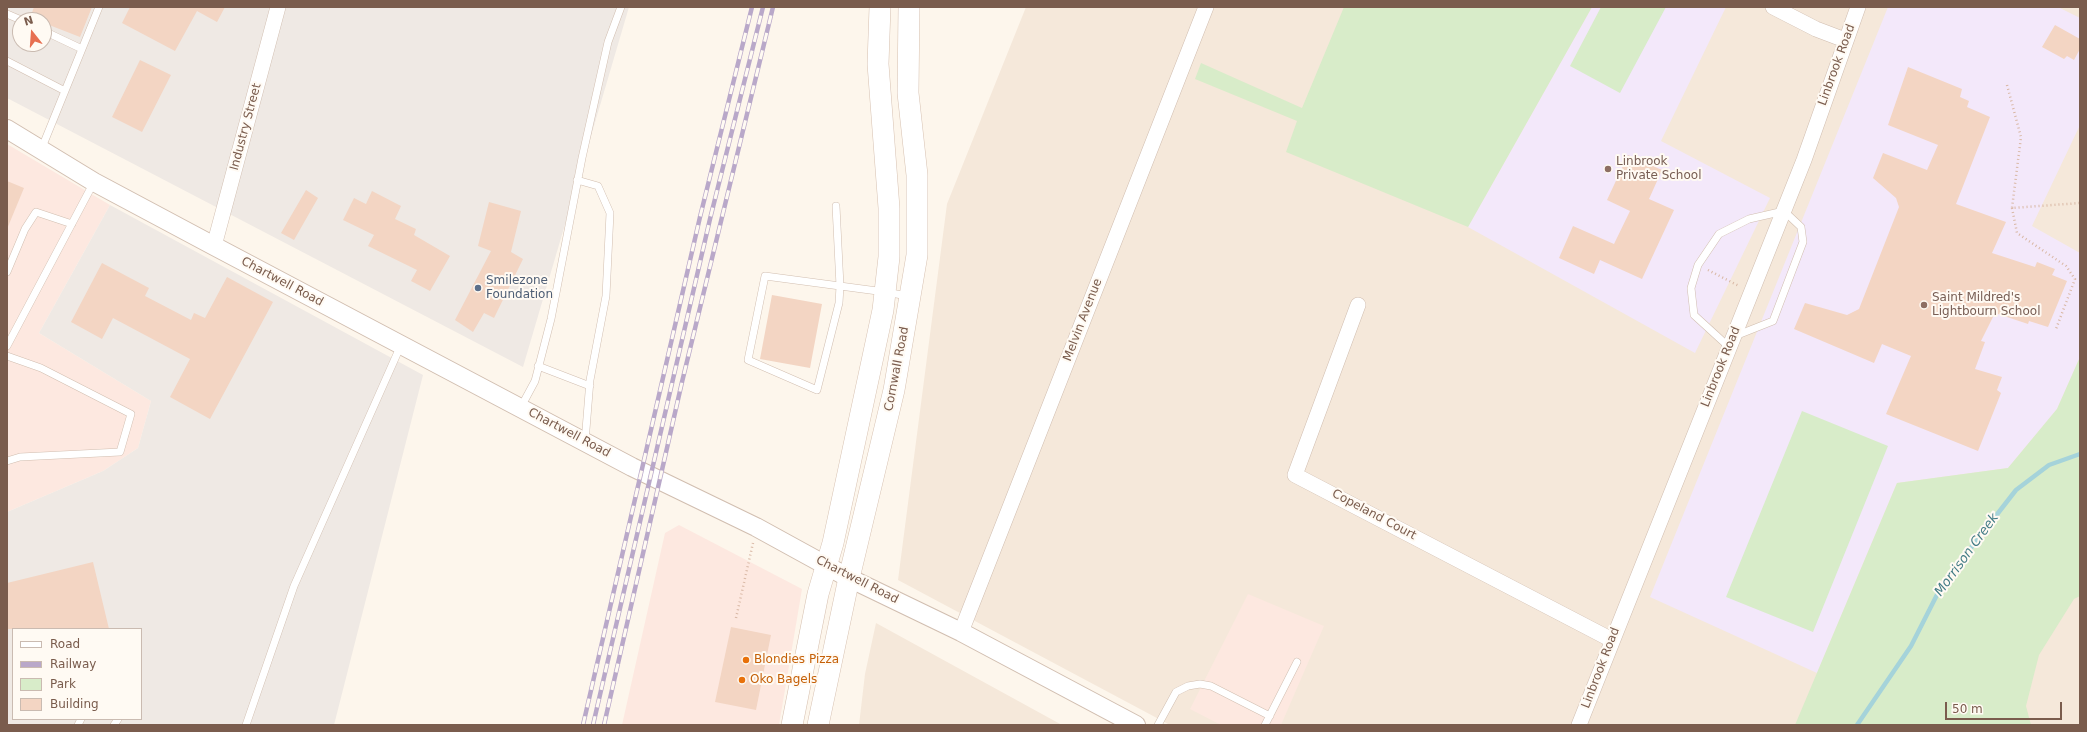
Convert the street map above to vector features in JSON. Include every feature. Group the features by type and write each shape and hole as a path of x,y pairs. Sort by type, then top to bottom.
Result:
{"main road":[{"name":"Cornwall Road","path":"792,725 818,594 826,566 862,410 885,292 889,258 889,208 878,64 880,7"},
{"name":"Cornwall Road","path":"818,725 849,578 894,390 917,255 917,175 908,93 909,7"}],"street":[{"name":"Industry Street","path":"214,246 278,7"},
{"name":"Melvin Avenue","path":"961,632 1206,7"},
{"path":"1773,7 1816,29 1845,40"},
{"name":"Linbrook Road","path":"1579,725 1804,160 1845,40 1858,7"},
{"name":"Chartwell Road","path":"7,129 94,182 401,345 585,442 756,527 849,578 961,632 1136,725"},
{"name":"Copeland Court","path":"1358,305 1296,474 1612,640"}],"lane":[{"path":"41,150 99,7"},
{"path":"521,408 534,381 551,319 577,180 608,42 621,7"},
{"path":"52,35 82,49"},
{"path":"7,60 65,91"},
{"path":"577,180 598,186 610,213 606,296 590,386 585,442"},
{"path":"7,346 94,182"},
{"path":"836,206 840,286 839,303 817,390 748,360 765,276 840,286 885,292 911,297"},
{"path":"1784,211 1801,227 1803,242 1773,321 1731,342 1694,315 1691,288 1698,265 1719,234 1749,219 1784,211"},
{"path":"7,272 24,229 36,212 72,224"},
{"path":"246,725 294,586 401,345"},
{"path":"7,356 41,368 131,414 120,452 20,457 7,460"},
{"path":"538,366 590,386"},
{"path":"1265,725 1297,662"},
{"path":"1158,725 1176,692 1188,686 1200,684 1211,686 1270,716"}],"path":[{"path":"2007,84 2021,137 2012,208 2018,233 2066,266 2075,279 2056,329"},
{"path":"2012,208 2080,203"},
{"path":"1698,265 1751,292"},
{"path":"736,618 756,527"}],"shaded area":[{"path":"7,7 629,7 523,367 7,98"},
{"path":"1026,7 2080,7 2080,725 1170,725 898,580 947,204"},
{"name":"Linbrook Private School","path":"1592,7 1726,7 1661,141 1770,198 1695,353 1468,227"},
{"name":"Saint Mildred's Lightbourn School","path":"1888,7 2058,7 2080,18 2080,125 2032,226 2080,253 2080,357 2057,409 2008,468 1897,483 1817,673 1650,597"},
{"path":"7,144 110,205 39,333 151,401 138,448 103,471 7,512"},
{"path":"110,205 423,375 334,725 7,725 7,512 103,471 138,448 151,401 39,333"},
{"path":"679,525 802,589 779,725 622,725 665,533"},
{"path":"1248,594 1324,626 1281,725 1221,725 1190,709"},
{"path":"876,623 1062,725 859,725 865,674"}],"green space":[{"path":"1344,7 1592,7 1468,227 1286,152 1297,121 1195,79 1201,63 1302,108"},
{"path":"1601,7 1666,7 1620,93 1570,66"},
{"path":"2080,357 2080,596 2074,599 2039,655 2026,706 2031,725 1795,725 1897,483 2008,468 2057,409"},
{"path":"1802,411 1888,446 1813,632 1726,597"}],"building":[{"path":"34,7 92,7 80,37 52,26 52,12 32,12"},
{"path":"130,7 225,7 217,22 197,11 175,51 122,23"},
{"path":"2055,25 2080,39 2080,49 2074,60 2067,56 2064,59 2042,47"},
{"path":"140,60 171,75 142,132 112,117"},
{"path":"1908,67 1962,89 1960,97 1969,101 1967,107 1990,117 1956,204 2006,222 1992,253 2035,267 2037,262 2055,269 2052,275 2067,281 2048,327 2029,321 2028,324 1995,313 1981,341 1985,342 1975,369 2002,377 1997,390 2001,393 1978,451 1886,414 1911,356 1882,344 1874,363 1794,329 1805,303 1847,315 1859,309 1899,207 1896,198 1873,178 1883,153 1927,170 1938,145 1888,125"},
{"path":"1628,155 1662,170 1649,199 1674,210 1642,279 1600,260 1594,274 1559,258 1573,226 1614,244 1630,211 1607,200"},
{"path":"7,181 24,188 7,229"},
{"path":"306,190 318,198 294,240 281,233"},
{"path":"372,191 401,206 395,219 416,229 414,235 450,256 430,291 411,281 417,270 368,246 374,235 343,220 354,198 366,204"},
{"path":"489,202 521,211 511,252 523,259 494,318 484,313 473,332 455,320 491,251 478,246"},
{"path":"102,263 149,288 145,296 191,320 194,313 205,318 227,277 273,302 210,419 170,397 190,359 113,318 102,339 71,322"},
{"path":"772,295 822,304 810,368 760,359"},
{"path":"93,562 109,628 7,629 7,583"},
{"path":"731,627 771,635 756,710 715,702"}],"waterway":[{"name":"Morrison Creek","path":"1857,725 1911,646 1942,585 2016,490 2049,465 2080,454"}],"railway":[{"path":"583,725 700,217 752,7"},
{"path":"593,725 710,219 763,7"},
{"path":"604,725 682,382 773,7"}],"place":[{"name":"Linbrook Private School","path":"1608,169"},
{"name":"Smilezone Foundation","path":"478,288"},
{"name":"Saint Mildred's Lightbourn School","path":"1924,305"},
{"name":"Blondies Pizza","path":"746,660"},
{"name":"Oko Bagels","path":"742,680"}]}
